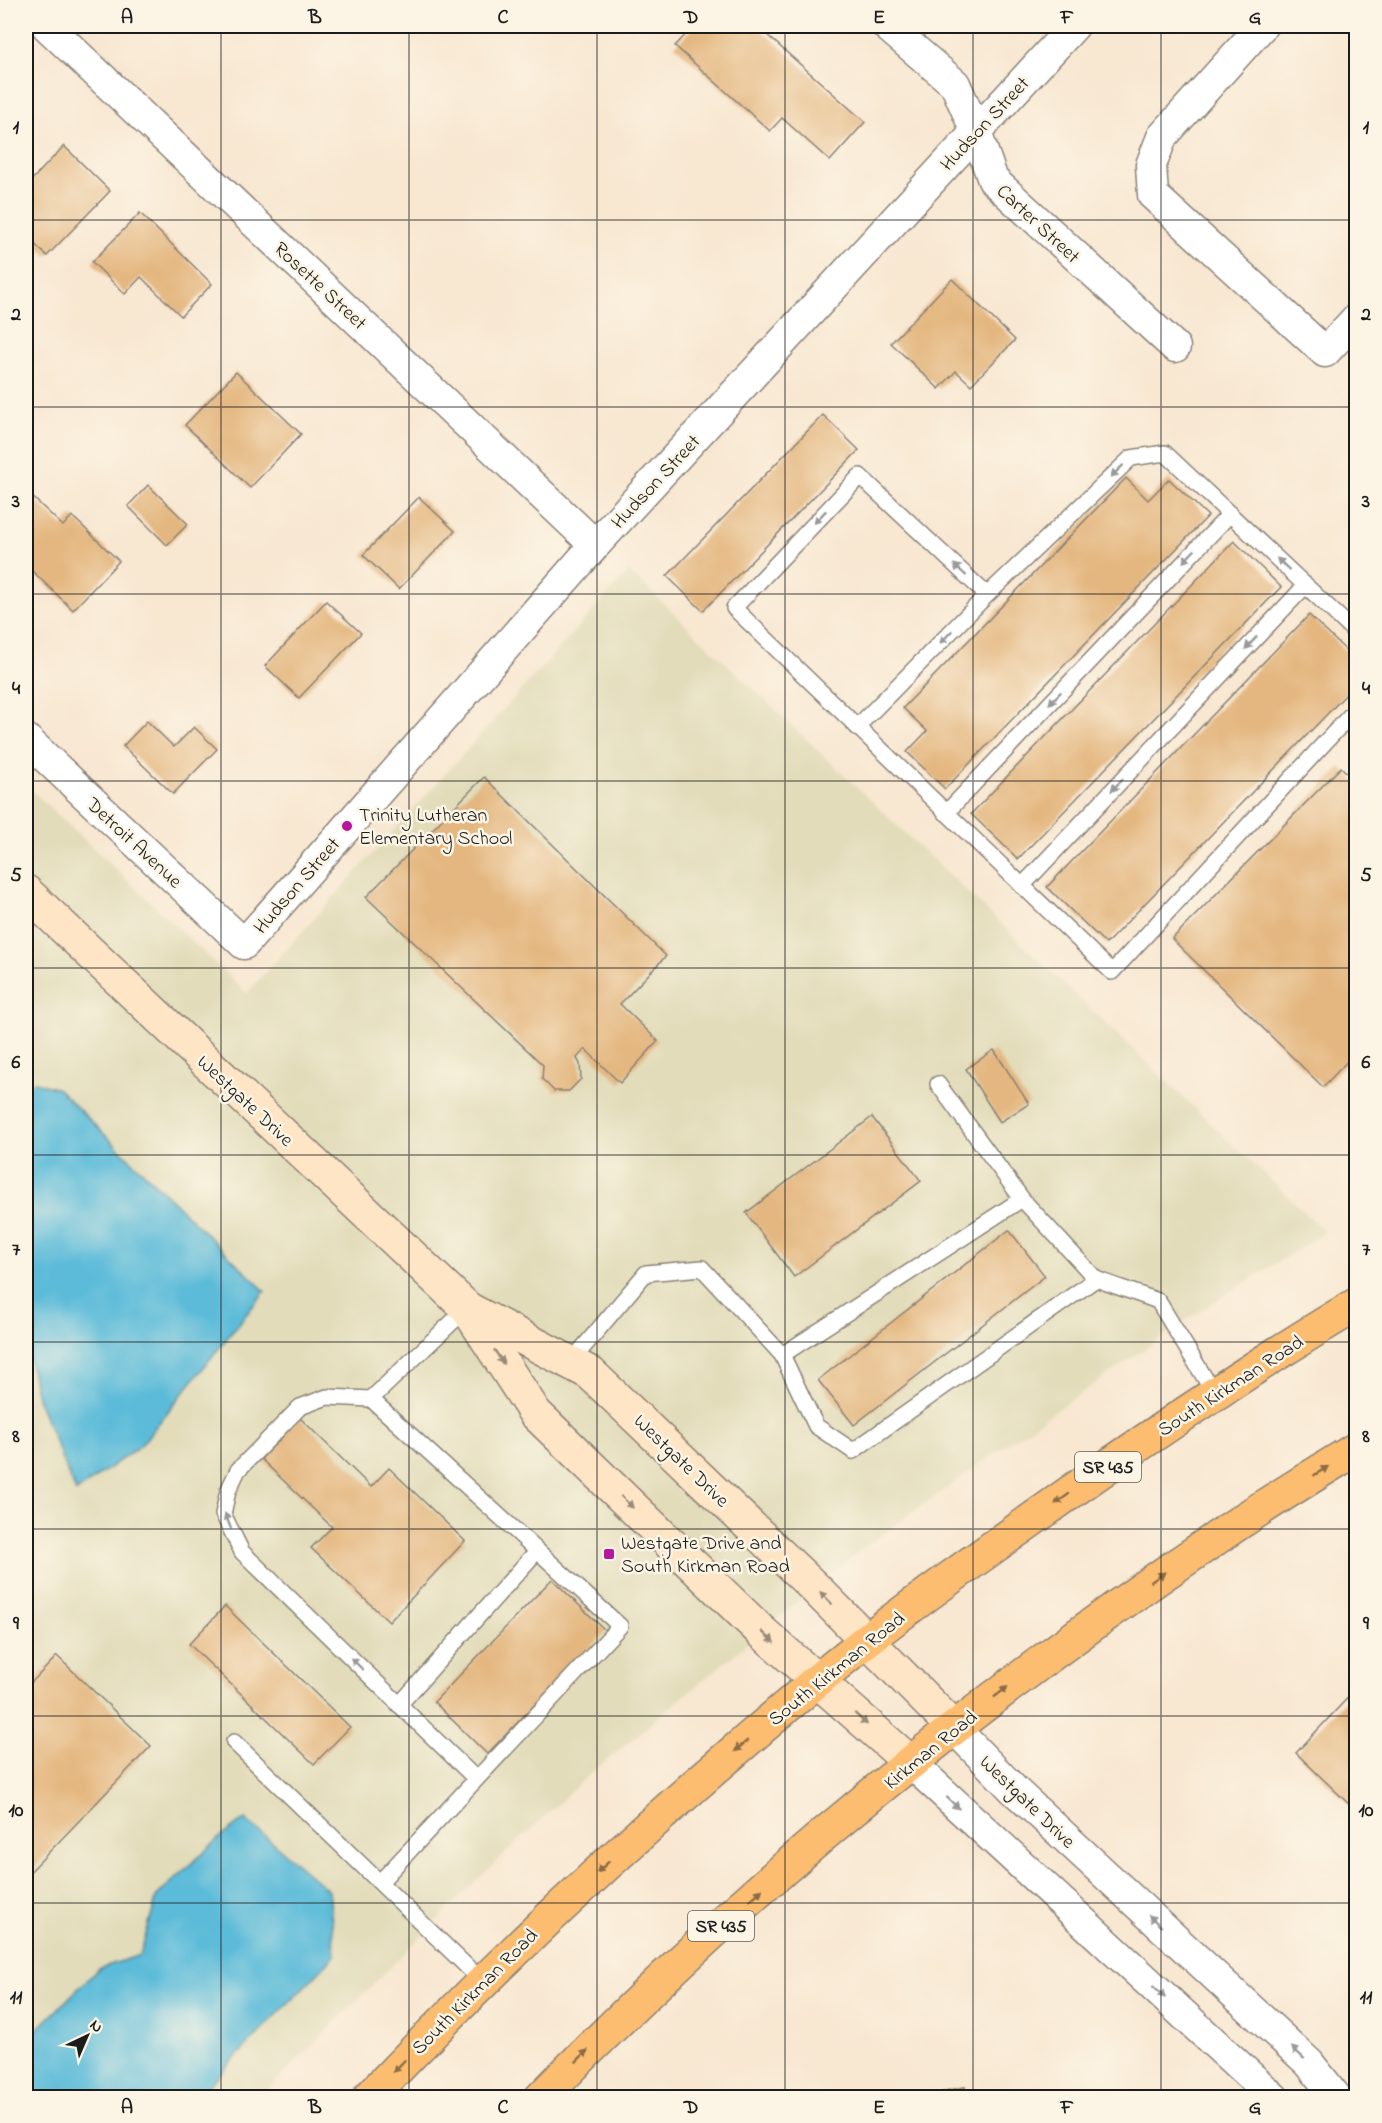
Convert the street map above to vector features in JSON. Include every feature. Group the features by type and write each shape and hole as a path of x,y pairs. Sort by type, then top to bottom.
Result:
{"main road":[{"name":"South Kirkman Road","path":"369,2097 514,1950 652,1822 817,1680 947,1580 1214,1394 1356,1305"},
{"name":"Kirkman Road","path":"541,2097 604,2034 706,1939 910,1763 954,1728 1157,1578 1356,1449"}],"street":[{"name":"Rosette Street","path":"47,26 596,545"},
{"name":"Carter Street","path":"887,26 955,84 976,132 993,180 1175,347"},
{"name":"Hudson Street","path":"244,944 596,545 1074,26"},
{"path":"1262,26 1162,137 1151,165 1153,195 1324,352 1356,319"},
{"name":"Detroit Avenue","path":"26,739 244,944"},
{"name":"Westgate Drive","path":"26,892 467,1308 535,1413 762,1632 910,1763 1274,2097"},
{"name":"Westgate Drive","path":"467,1308 590,1373 807,1579 1014,1790 1309,2063 1337,2097"}],"lane":[{"path":"857,727 987,595 1131,458 1165,453 1356,633"},
{"path":"987,595 860,476 734,608 1112,972 1356,709"},
{"path":"946,813 1230,514"},
{"path":"1022,886 1306,585"},
{"path":"938,1084 1022,1199 1096,1279 1158,1301 1214,1394"},
{"path":"783,1355 1022,1199"},
{"path":"570,1363 646,1273 702,1268 783,1355 816,1426 852,1450 1096,1279"},
{"path":"371,1399 467,1308"},
{"path":"380,1882 620,1626 371,1399 327,1397 300,1407 238,1470 228,1491 224,1514 242,1552 476,1779"},
{"path":"399,1705 537,1551"},
{"path":"234,1742 483,1982"}],"shaded area":[{"path":"629,571 1325,1232 1203,1309 1016,1438 858,1552 585,1778 472,1885 261,2097 26,2097 26,785 247,993"}],"water":[{"path":"35,1082 58,1089 265,1291 141,1445 76,1492 37,1398 26,1345 26,1084"},
{"path":"245,1819 329,1891 335,1955 197,2097 30,2097 26,2041 98,1969 140,1955 157,1896 219,1838"}],"building":[{"path":"694,26 757,26 865,122 830,161 782,118 770,131 675,46"},
{"path":"64,146 110,191 47,256 26,236 26,186"},
{"path":"140,213 212,284 181,316 141,277 125,294 92,262"},
{"path":"952,279 1015,340 971,385 956,371 939,389 891,343"},
{"path":"236,372 301,434 250,488 185,425"},
{"path":"823,415 859,450 703,611 667,576"},
{"path":"1126,478 1148,500 1169,479 1208,516 945,789 907,752 927,731 903,708"},
{"path":"148,485 188,524 167,545 128,506"},
{"path":"26,491 63,526 72,516 119,561 73,610 26,565"},
{"path":"419,497 455,531 399,589 363,555"},
{"path":"1234,541 1281,587 1018,859 971,814"},
{"path":"326,601 361,633 299,698 265,666"},
{"path":"1309,615 1356,660 1356,684 1106,944 1047,887"},
{"path":"147,721 174,747 194,727 217,749 173,794 123,746"},
{"path":"1341,767 1356,782 1356,1052 1323,1087 1172,939"},
{"path":"484,777 666,956 620,1004 658,1041 620,1083 585,1049 577,1058 580,1064 581,1079 569,1091 554,1091 542,1079 543,1065 366,897"},
{"path":"994,1050 1029,1104 1000,1122 966,1069"},
{"path":"872,1117 921,1181 794,1277 746,1213"},
{"path":"1009,1230 1045,1276 854,1425 818,1380"},
{"path":"300,1418 371,1487 389,1468 465,1541 389,1622 311,1548 332,1527 261,1459"},
{"path":"552,1579 606,1631 487,1754 434,1702"},
{"path":"225,1606 350,1727 314,1764 189,1644"},
{"path":"57,1656 151,1746 26,1876 26,1688"},
{"path":"1356,1689 1356,1811 1296,1753"},
{"path":"965,2087 966,2098 932,2098 945,2091"}],"place":[{"name":"Trinity Lutheran Elementary School","path":"347,826"},
{"name":"Westgate Drive and South Kirkman Road","path":"609,1554"}]}
